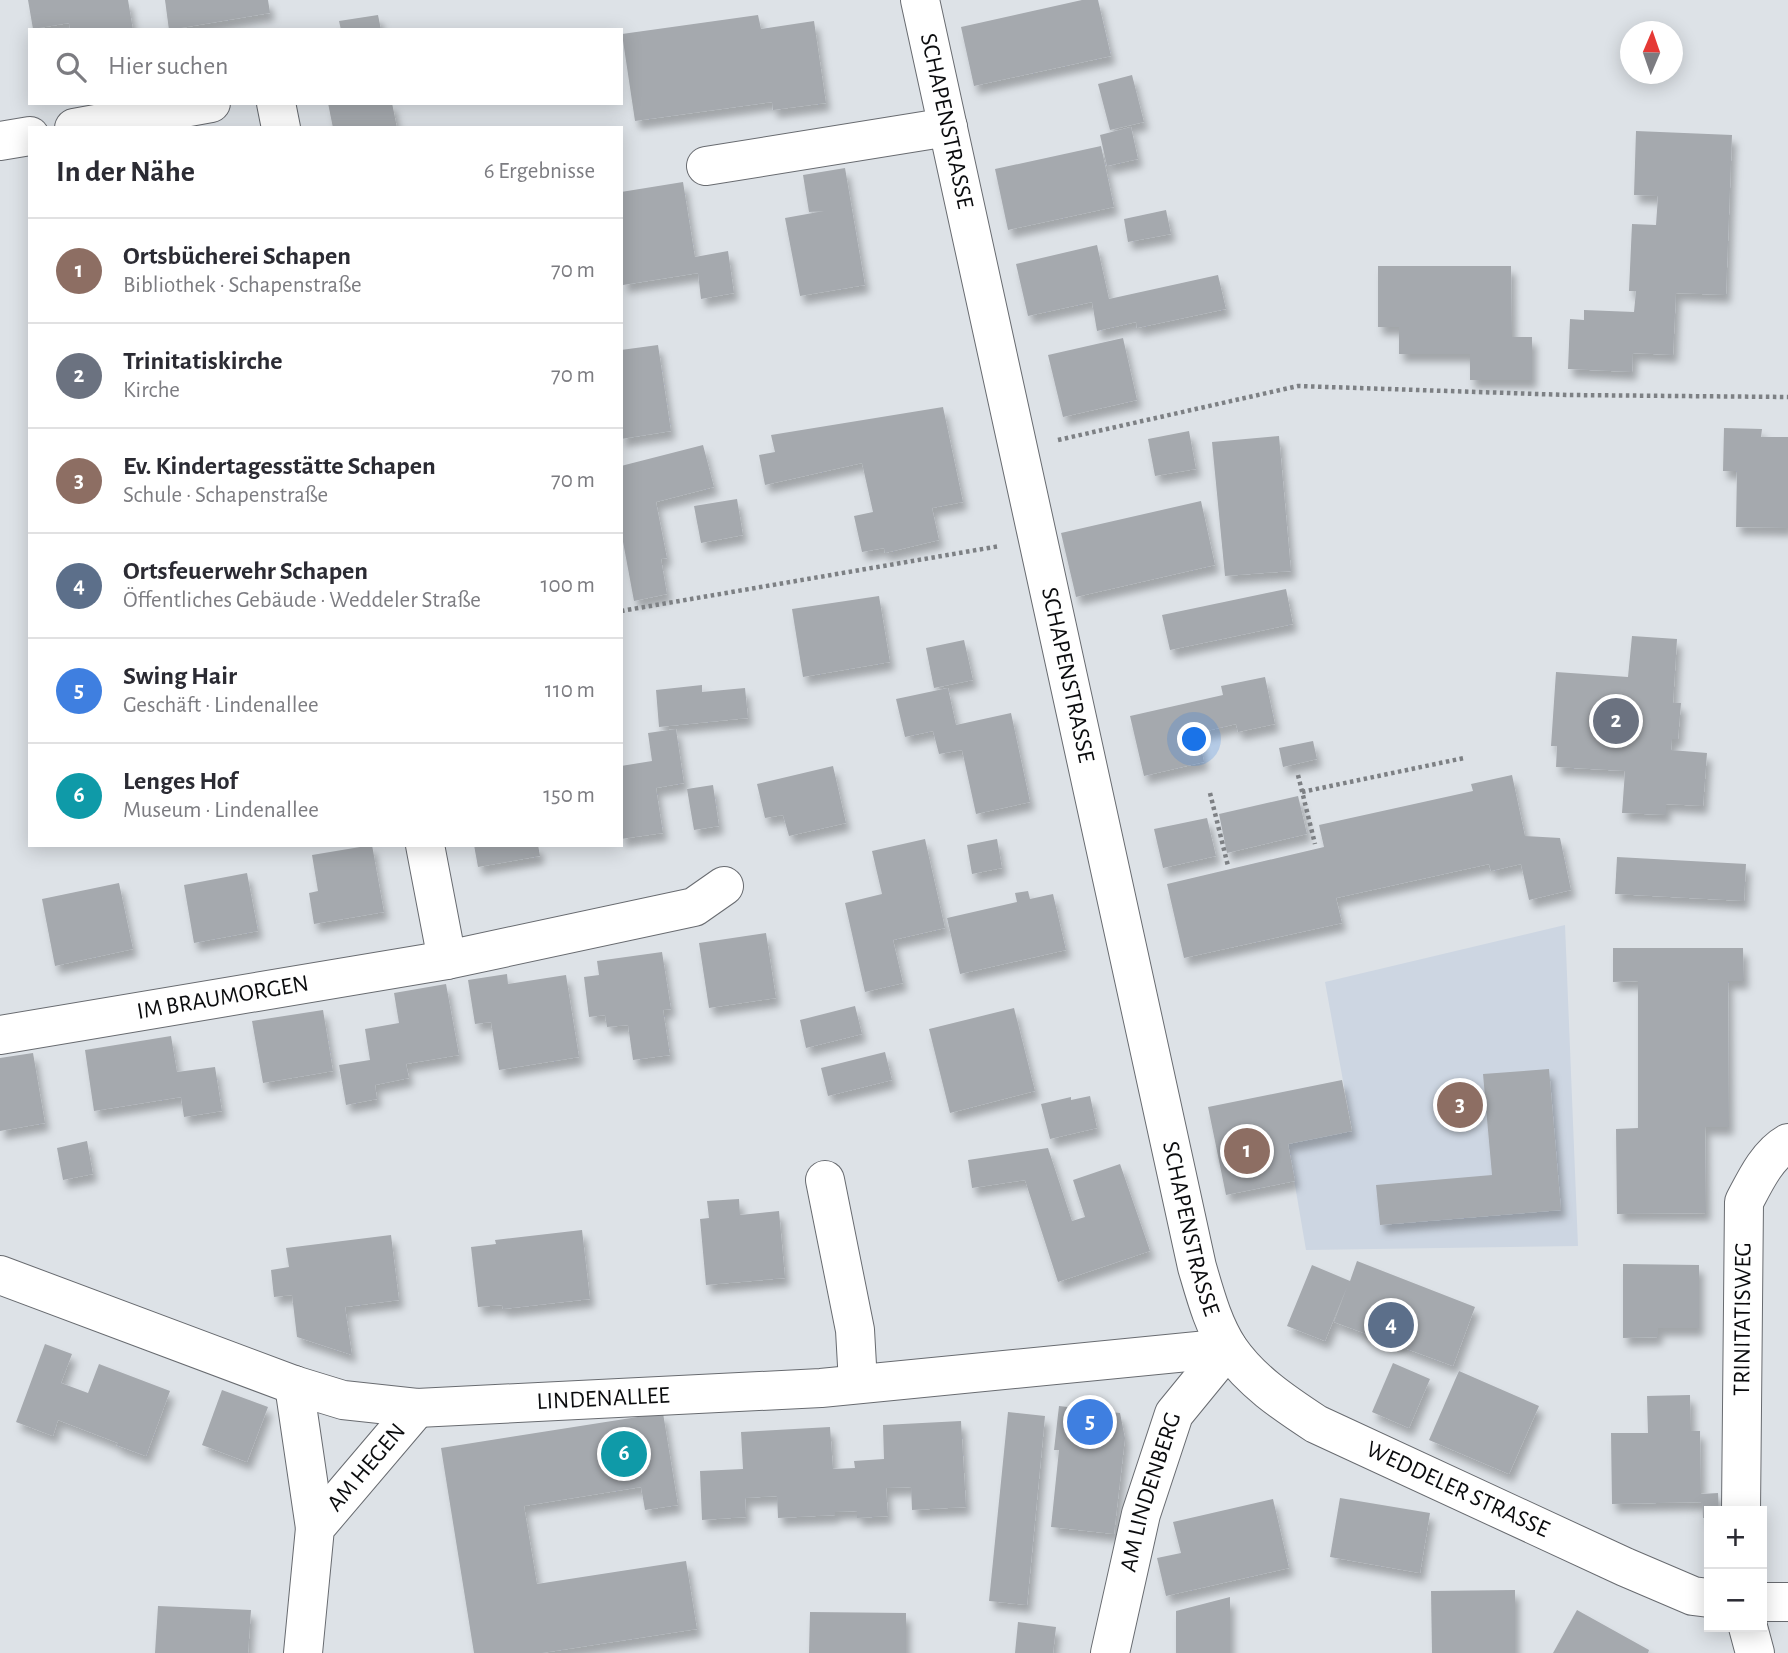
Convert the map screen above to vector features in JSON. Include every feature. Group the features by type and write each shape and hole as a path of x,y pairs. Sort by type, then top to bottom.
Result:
{"street":[{"name":"SCHAPENSTRASSE","path":"920,0 1196,1267 1207,1303 1228,1348"},
{"path":"85,126 200,105"},
{"path":"276,105 281,126"},
{"path":"706,166 948,127"},
{"path":"0,141 28,136"},
{"path":"425,847 447,960"},
{"name":"IM BRAUMORGEN","path":"0,1035 447,960 694,907 724,886"},
{"name":"TRINITATISWEG","path":"1741,1506 1744,1202 1759,1174 1779,1149 1788,1143"},
{"path":"825,1180 855,1330 858,1383"},
{"name":"LINDENALLEE","path":"0,1275 294,1385 343,1400 417,1408 756,1392 1228,1348"},
{"name":"WEDDELER STRASSE","path":"1228,1348 1263,1386 1316,1424 1625,1567 1693,1596 1704,1597"},
{"name":"AM LINDENBERG","path":"1110,1653 1141,1514 1174,1414 1228,1348"},
{"name":"AM HEGEN","path":"294,1385 315,1528 303,1653"},
{"name":"AM HEGEN","path":"315,1528 417,1408"},
{"path":"1767,1602 1788,1602"},
{"path":"1749,1632 1755,1653"}],"path":[{"path":"1019,449 1298,386 1568,395 1788,397"},
{"path":"623,611 1038,539"},
{"path":"1303,792 1464,758"},
{"path":"1298,775 1315,844"},
{"path":"1210,793 1228,866"}],"shaded area":[{"path":"1565,925 1578,1246 1306,1250 1288,1144 1352,1130 1325,982"}],"building":[{"path":"28,0 128,0 133,28 70,28 69,23 33,28"},
{"path":"165,0 268,0 270,13 169,28"},
{"path":"1082,0 1098,0 1111,56 974,86 961,27"},
{"path":"378,15 381,28 341,28 339,21"},
{"path":"758,15 761,29 814,21 826,103 773,110 772,102 635,121 623,34"},
{"path":"1132,75 1144,122 1110,130 1098,84"},
{"path":"328,105 392,105 397,126 333,126"},
{"path":"1131,127 1138,159 1107,166 1100,135"},
{"path":"1636,131 1732,135 1726,295 1676,293 1673,355 1633,353 1632,372 1568,369 1570,319 1584,320 1584,310 1634,312 1636,291 1629,291 1632,224 1656,225 1658,196 1634,195"},
{"path":"1101,146 1114,207 1008,230 995,169"},
{"path":"845,168 865,285 800,296 785,218 824,211 809,212 803,175"},
{"path":"683,182 695,257 728,251 734,293 701,299 698,273 623,285 623,192"},
{"path":"1166,210 1171,234 1128,242 1124,219"},
{"path":"1097,245 1109,299 1218,275 1226,309 1137,328 1136,322 1097,331 1092,302 1028,316 1016,264"},
{"path":"1378,266 1511,266 1512,337 1532,337 1532,380 1470,380 1470,354 1399,354 1399,327 1378,327"},
{"path":"1123,338 1137,400 1063,417 1048,355"},
{"path":"658,345 671,431 623,439 623,350"},
{"path":"943,407 963,502 932,508 939,540 885,553 884,548 862,552 854,516 873,512 862,463 765,485 759,455 775,452 771,435"},
{"path":"1724,428 1762,429 1761,437 1788,437 1788,528 1736,527 1737,471 1723,471"},
{"path":"1189,431 1196,469 1155,476 1148,439"},
{"path":"1279,436 1291,571 1225,576 1212,442"},
{"path":"703,445 714,487 656,502 667,558 661,559 667,594 634,601 623,542 623,465"},
{"path":"737,499 743,535 701,543 694,506"},
{"path":"1201,501 1215,565 1076,597 1061,533"},
{"path":"1286,589 1293,624 1170,650 1162,615"},
{"path":"879,596 890,662 803,677 792,609"},
{"path":"1632,636 1677,639 1673,703 1681,703 1678,739 1672,739 1671,750 1707,753 1703,806 1666,804 1666,815 1622,813 1625,771 1556,767 1557,746 1551,746 1556,672 1628,677"},
{"path":"964,640 973,680 934,688 926,648"},
{"path":"1265,677 1275,724 1238,732 1236,724 1198,733 1204,762 1144,776 1130,716 1223,695 1221,686"},
{"path":"702,685 702,692 745,688 748,718 659,727 656,690"},
{"path":"948,688 956,725 1011,713 1030,802 976,814 962,750 939,754 933,731 905,737 896,699"},
{"path":"676,729 684,783 656,788 663,833 623,839 623,766 652,761 648,733"},
{"path":"1313,741 1317,759 1283,767 1279,748"},
{"path":"833,766 846,823 789,836 783,815 765,818 757,784"},
{"path":"1512,775 1525,836 1560,838 1571,890 1529,900 1521,864 1491,871 1489,864 1336,898 1342,923 1184,958 1167,884 1324,847 1319,825 1473,791 1471,784"},
{"path":"713,785 719,826 694,830 687,789"},
{"path":"1298,796 1307,834 1227,853 1219,814"},
{"path":"1207,818 1216,856 1163,868 1154,829"},
{"path":"925,839 945,928 893,940 903,983 865,992 845,903 882,894 872,851"},
{"path":"997,839 1002,868 972,874 967,845"},
{"path":"372,847 384,912 314,924 309,893 318,891 312,855"},
{"path":"474,847 538,847 540,856 478,867"},
{"path":"1617,857 1746,864 1744,901 1615,894"},
{"path":"247,873 258,931 194,943 184,885"},
{"path":"119,883 133,949 55,966 42,899"},
{"path":"1028,891 1030,899 1053,894 1066,950 960,974 947,918 1017,902 1015,893"},
{"path":"766,933 776,998 709,1008 699,943"},
{"path":"1613,948 1743,948 1744,981 1728,981 1729,1127 1705,1127 1706,1213 1617,1214 1616,1129 1638,1128 1638,981 1613,982"},
{"path":"662,952 671,1009 663,1010 670,1055 633,1060 628,1025 607,1027 605,1015 589,1017 584,977 599,975 597,961"},
{"path":"507,974 508,984 566,975 579,1057 499,1070 491,1022 475,1024 468,980"},
{"path":"446,984 459,1055 406,1064 409,1078 375,1085 377,1099 346,1105 339,1065 370,1060 365,1029 399,1023 394,993"},
{"path":"855,1006 862,1034 806,1048 800,1020"},
{"path":"1014,1008 1035,1091 950,1113 929,1029"},
{"path":"323,1010 333,1071 263,1083 252,1021"},
{"path":"171,1036 177,1072 215,1067 222,1111 184,1117 181,1097 94,1111 85,1050"},
{"path":"885,1052 892,1080 828,1096 821,1068"},
{"path":"33,1053 45,1123 0,1131 0,1058"},
{"path":"1549,1069 1561,1210 1380,1225 1376,1185 1492,1175 1483,1074"},
{"path":"1342,1080 1352,1131 1288,1144 1295,1181 1226,1195 1208,1107"},
{"path":"1090,1096 1097,1128 1050,1139 1041,1104"},
{"path":"87,1141 93,1174 63,1180 57,1148"},
{"path":"1048,1148 1072,1221 1085,1217 1073,1180 1120,1164 1150,1251 1058,1282 1025,1180 972,1188 968,1160"},
{"path":"739,1199 740,1215 779,1211 785,1278 706,1285 700,1219 709,1218 707,1201"},
{"path":"582,1230 590,1299 503,1309 502,1305 478,1307 471,1247 496,1244 495,1240"},
{"path":"391,1235 399,1300 345,1307 352,1355 297,1337 292,1295 274,1297 271,1270 289,1267 286,1248"},
{"path":"1357,1261 1475,1307 1453,1366 1334,1322 1347,1287 1325,1341 1287,1326 1312,1265 1350,1281"},
{"path":"1623,1264 1699,1265 1699,1328 1658,1328 1658,1337 1623,1338"},
{"path":"45,1344 72,1354 61,1383 88,1393 99,1364 170,1391 146,1456 58,1420 53,1436 16,1422"},
{"path":"1393,1363 1430,1379 1409,1428 1372,1412"},
{"path":"1459,1371 1539,1406 1509,1474 1429,1440"},
{"path":"222,1390 268,1407 247,1462 202,1445"},
{"path":"1690,1395 1691,1431 1700,1431 1701,1494 1718,1493 1719,1506 1704,1506 1704,1518 1702,1502 1612,1504 1611,1433 1648,1433 1647,1396"},
{"path":"1059,1406 1120,1413 1125,1438 1114,1534 1051,1527 1059,1450 1054,1450"},
{"path":"1008,1412 1045,1416 1027,1605 989,1601"},
{"path":"663,1413 678,1505 645,1510 641,1487 524,1506 537,1584 686,1561 697,1629 542,1653 474,1653 441,1448"},
{"path":"961,1421 966,1507 912,1510 911,1487 886,1488 888,1516 857,1518 857,1511 778,1518 777,1496 745,1498 746,1517 702,1520 700,1471 743,1469 741,1432 830,1427 833,1469 855,1468 854,1461 884,1459 883,1425"},
{"path":"1340,1498 1430,1513 1420,1573 1330,1557"},
{"path":"1273,1499 1289,1568 1166,1596 1157,1558 1181,1553 1173,1522"},
{"path":"1515,1590 1515,1653 1432,1653 1431,1591"},
{"path":"1230,1597 1230,1653 1176,1653 1176,1611"},
{"path":"158,1606 251,1610 248,1653 155,1653"},
{"path":"1577,1610 1649,1650 1648,1653 1553,1653"},
{"path":"810,1612 906,1613 906,1653 809,1653"},
{"path":"1018,1622 1056,1627 1053,1653 1015,1653"}],"place":[{"name":"Trinitatiskirche","path":"1616,721"},
{"name":"Ev. Kindertagesstätte Schapen","path":"1460,1105"},
{"name":"Ortsbücherei Schapen","path":"1247,1151"},
{"name":"Ortsfeuerwehr Schapen","path":"1391,1325"},
{"name":"Swing Hair","path":"1090,1422"},
{"name":"Lenges Hof","path":"624,1454"}]}
